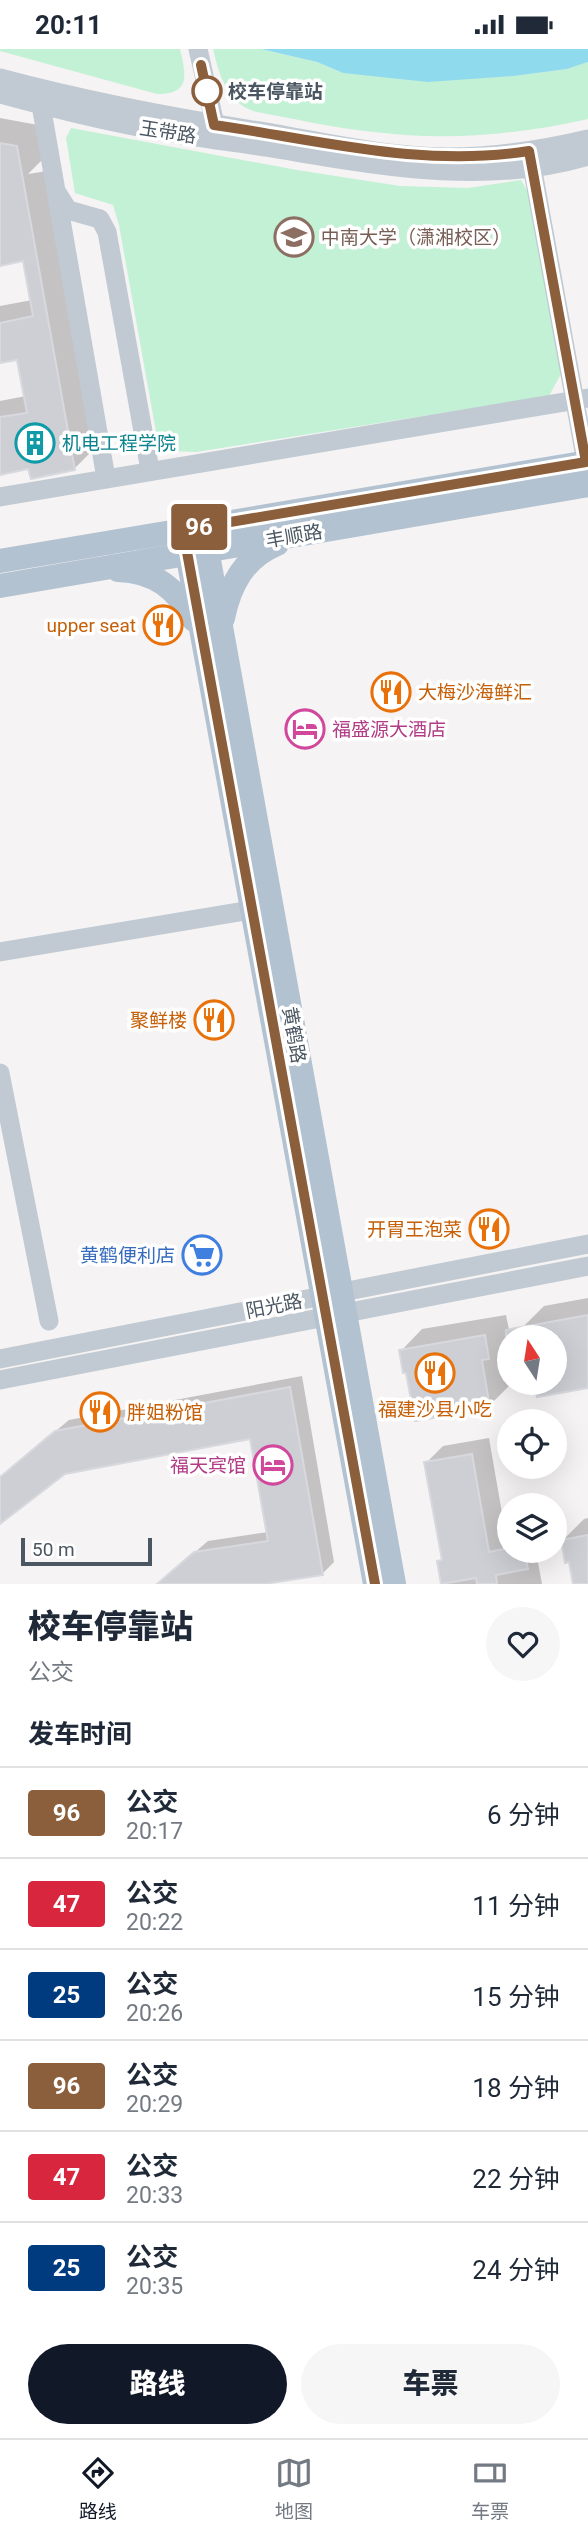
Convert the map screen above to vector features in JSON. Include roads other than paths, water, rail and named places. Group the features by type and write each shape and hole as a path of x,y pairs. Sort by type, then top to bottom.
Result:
{"main road":[{"path":"0,561 193,528 587,470"},
{"name":"丰顺路","path":"0,586 302,535 587,470"},
{"name":"黄鹤路","path":"193,528 334,1305 394,1584"},
{"path":"216,654 228,594 238,575 254,557 302,535"},
{"path":"86,571 129,571 163,583 177,593 216,654"},
{"path":"334,1305 375,1584"}],"street":[{"path":"0,78 216,132 199,57"},
{"name":"玉带路","path":"0,94 130,126 216,132 333,160 411,170 459,171 531,159 588,156"},
{"path":"41,105 106,478"},
{"path":"587,470 581,399 531,159 588,139"},
{"path":"57,190 68,210 100,219 107,232 149,471"},
{"path":"64,237 66,222 83,214"},
{"path":"0,497 581,399"},
{"path":"0,952 262,908"},
{"path":"0,1073 49,1321"},
{"name":"阳光路","path":"0,1380 334,1305 588,1244"},
{"name":"阳光路","path":"0,1359 588,1266"}],"water":[{"path":"261,49 588,49 588,62 567,69 514,76 428,82 343,73 317,62"}],"place":[{"name":"校车停靠站","path":"207,91"},
{"name":"中南大学（潇湘校区）","path":"294,237"},
{"name":"机电工程学院","path":"35,443"},
{"name":"upper seat","path":"163,625"},
{"name":"大梅沙海鲜汇","path":"391,692"},
{"name":"福盛源大酒店","path":"305,729"},
{"name":"聚鲜楼","path":"214,1020"},
{"name":"开胃王泡菜","path":"489,1229"},
{"name":"黄鹤便利店","path":"202,1255"},
{"name":"福建沙县小吃","path":"435,1373"},
{"name":"胖姐粉馆","path":"100,1412"},
{"name":"福天宾馆","path":"273,1465"}]}
